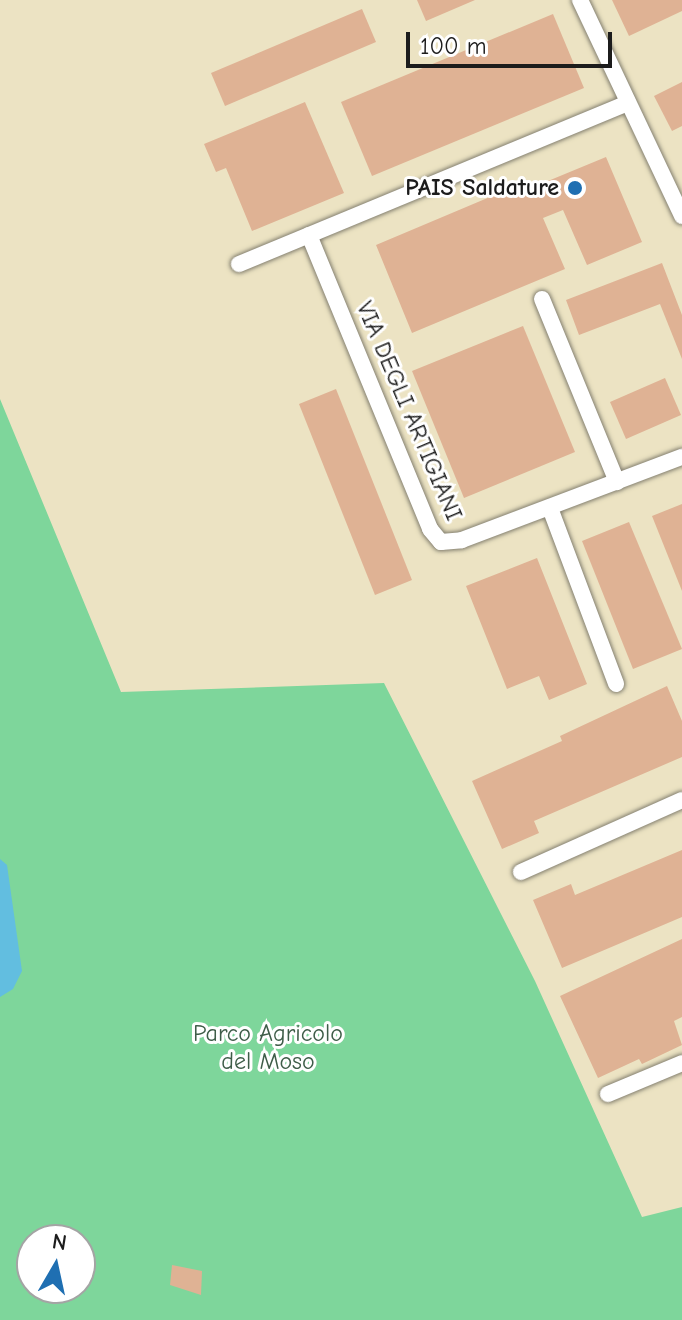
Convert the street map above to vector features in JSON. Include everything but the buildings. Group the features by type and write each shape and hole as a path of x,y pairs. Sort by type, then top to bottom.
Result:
{"street":[{"path":"580,0 682,216"},
{"path":"239,264 628,103"},
{"name":"VIA DEGLI ARTIGIANI","path":"309,235 434,536 441,542 462,540 682,457"},
{"path":"542,299 617,482"},
{"path":"550,508 616,684"},
{"path":"521,872 682,800"},
{"path":"608,1094 682,1063"}],"green space":[{"name":"Parco Agricolo del Moso","path":"0,399 121,692 384,683 535,981 642,1217 682,1207 682,1320 0,1320"}],"water":[{"path":"0,859 7,865 22,971 13,989 0,997"}],"place":[{"name":"PAIS Saldature","path":"575,188"}]}
